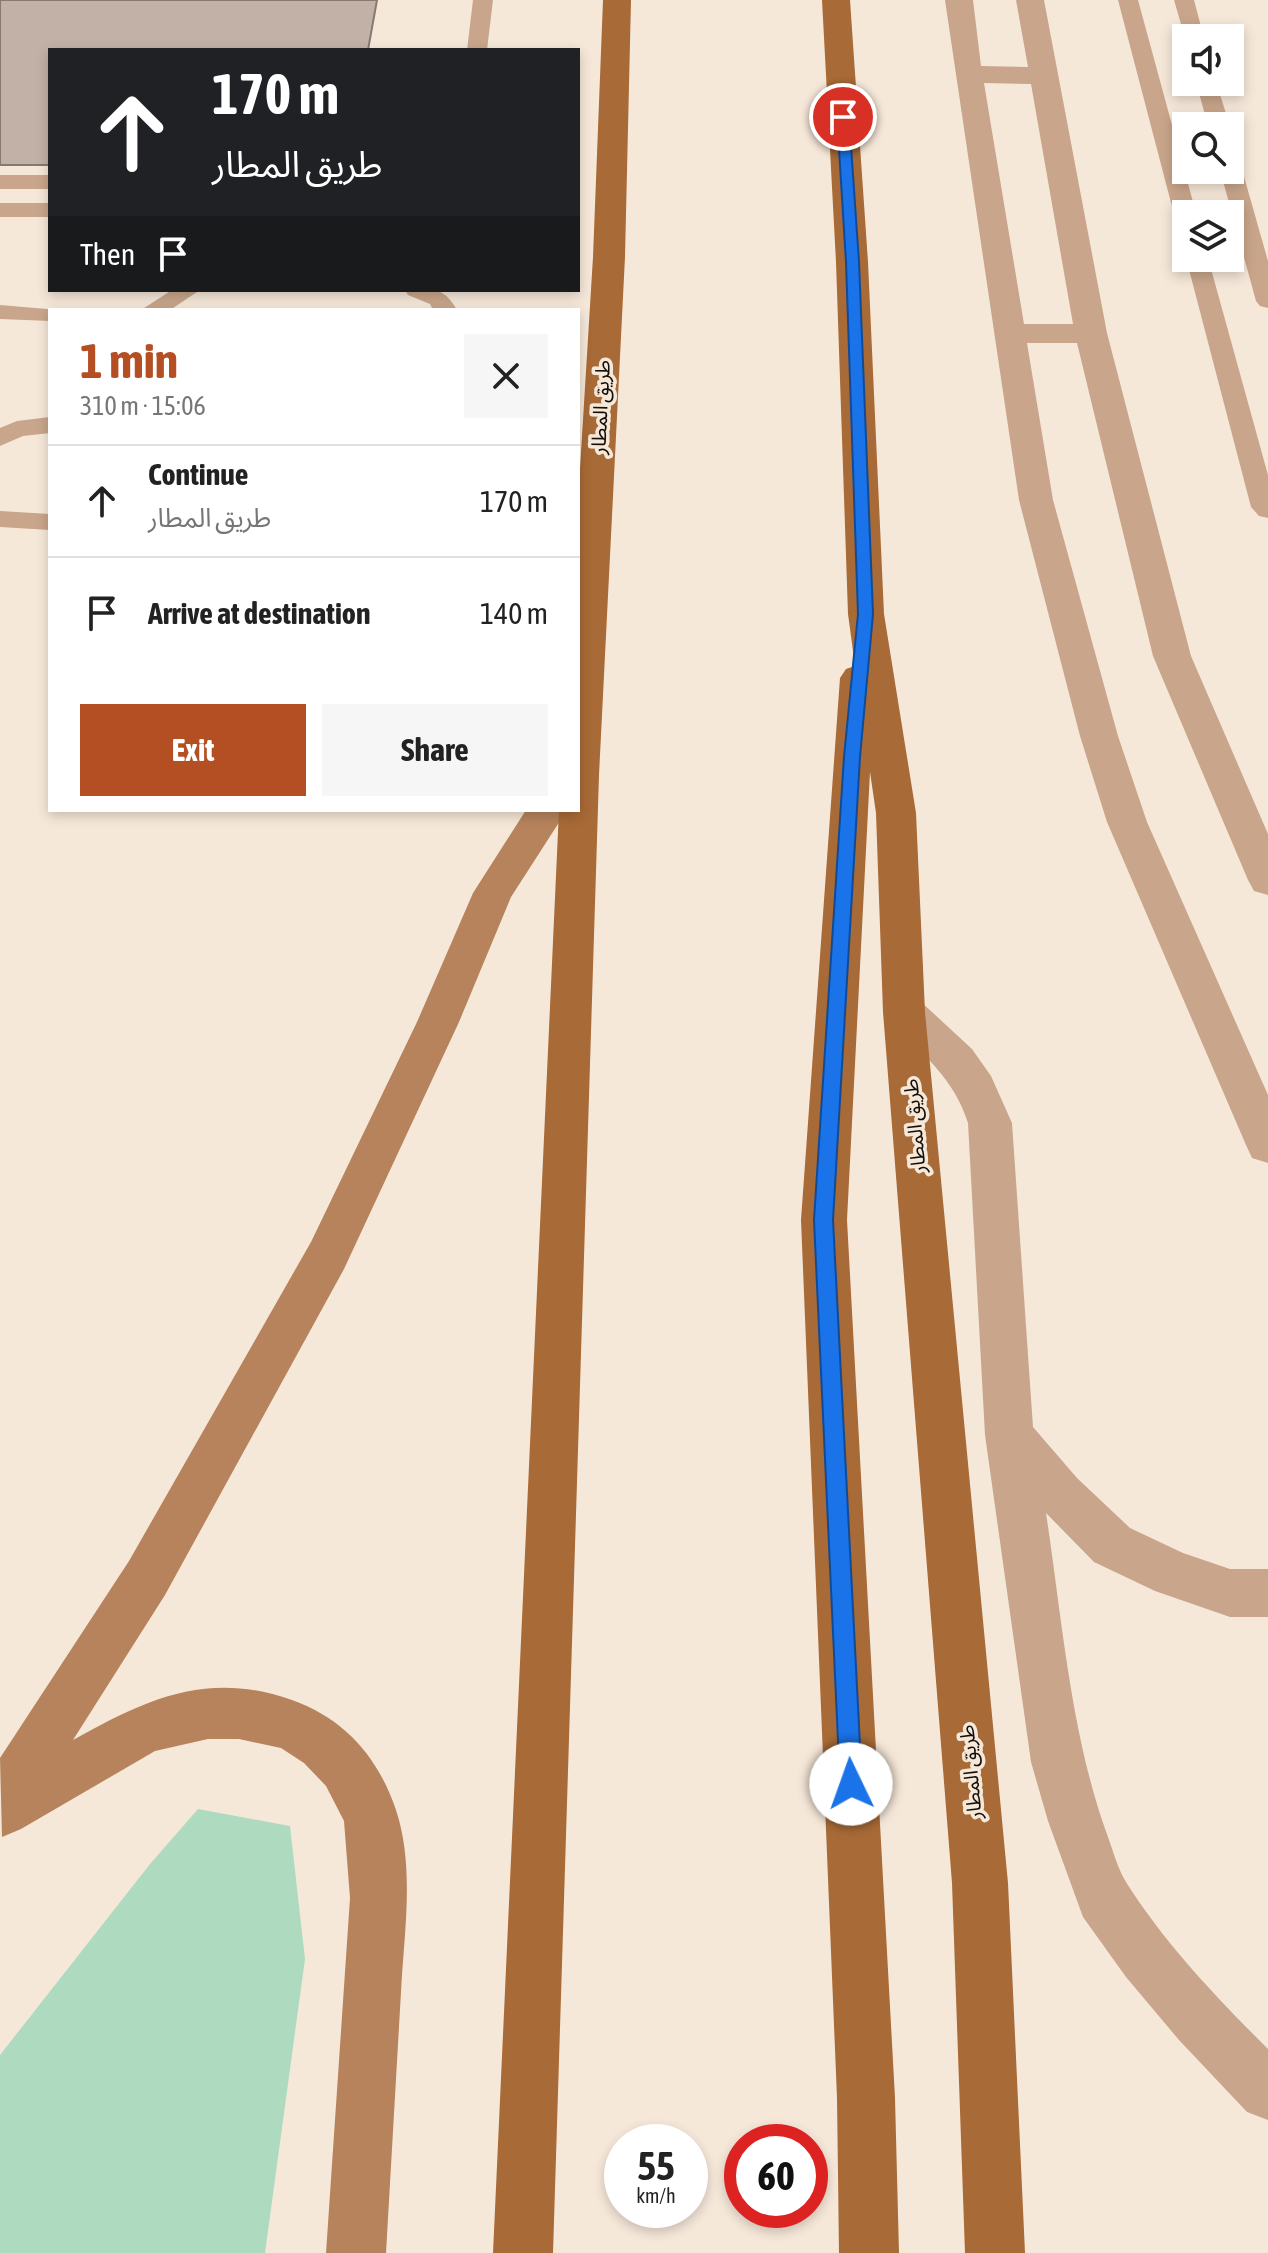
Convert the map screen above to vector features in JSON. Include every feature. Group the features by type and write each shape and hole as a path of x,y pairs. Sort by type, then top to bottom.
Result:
{"main road":[{"name":"طريق المطار","path":"580,759 609,257 617,0"},
{"name":"طريق المطار","path":"836,0 852,262 866,614 896,813 904,1012 980,1883 995,2253"},
{"path":"866,614 852,757 824,1220 866,2098 869,2253"},
{"path":"0,1808 147,1578 328,1255 412,1081 493,893 546,812"},
{"name":"طريق المطار","path":"523,2253 578,812"},
{"path":"0,1808 145,1729 201,1712 251,1712 281,1721 296,1726 334,1755 363,1795 377,1844 378,1898 356,2253"}],"street":[{"path":"959,0 1036,500 1099,736 1127,822 1268,1145"},
{"path":"1030,0 1091,333 1172,656 1268,880"},
{"path":"968,74 1044,76"},
{"path":"1010,334 1091,333"},
{"path":"904,1012 952,1054 971,1077 983,1098 990,1123 1009,1435 1058,1762 1103,1897 1146,1957 1199,2020 1268,2091"},
{"path":"1009,1435 1060,1494 1112,1545 1173,1574 1230,1593 1268,1593"}],"lane":[{"path":"477,48 483,0"},
{"path":"1128,0 1181,200"},
{"path":"1184,0 1190,24"},
{"path":"0,182 48,182"},
{"path":"0,210 48,210"},
{"path":"1244,217 1268,218"},
{"path":"1244,236 1268,301"},
{"path":"1201,272 1264,507 1268,510"},
{"path":"157,308 185,292"},
{"path":"421,292 439,299 444,308"},
{"path":"0,312 48,314"},
{"path":"0,438 17,429 48,425"},
{"path":"0,519 48,522"}],"green space":[{"path":"198,1809 290,1826 305,1959 265,2253 0,2253 0,2055 150,1864"}],"building":[{"path":"0,0 377,0 368,48 48,48 48,165 0,165"}],"route":[{"path":"843,117 866,614 852,757 824,1220 851,1784"}]}
